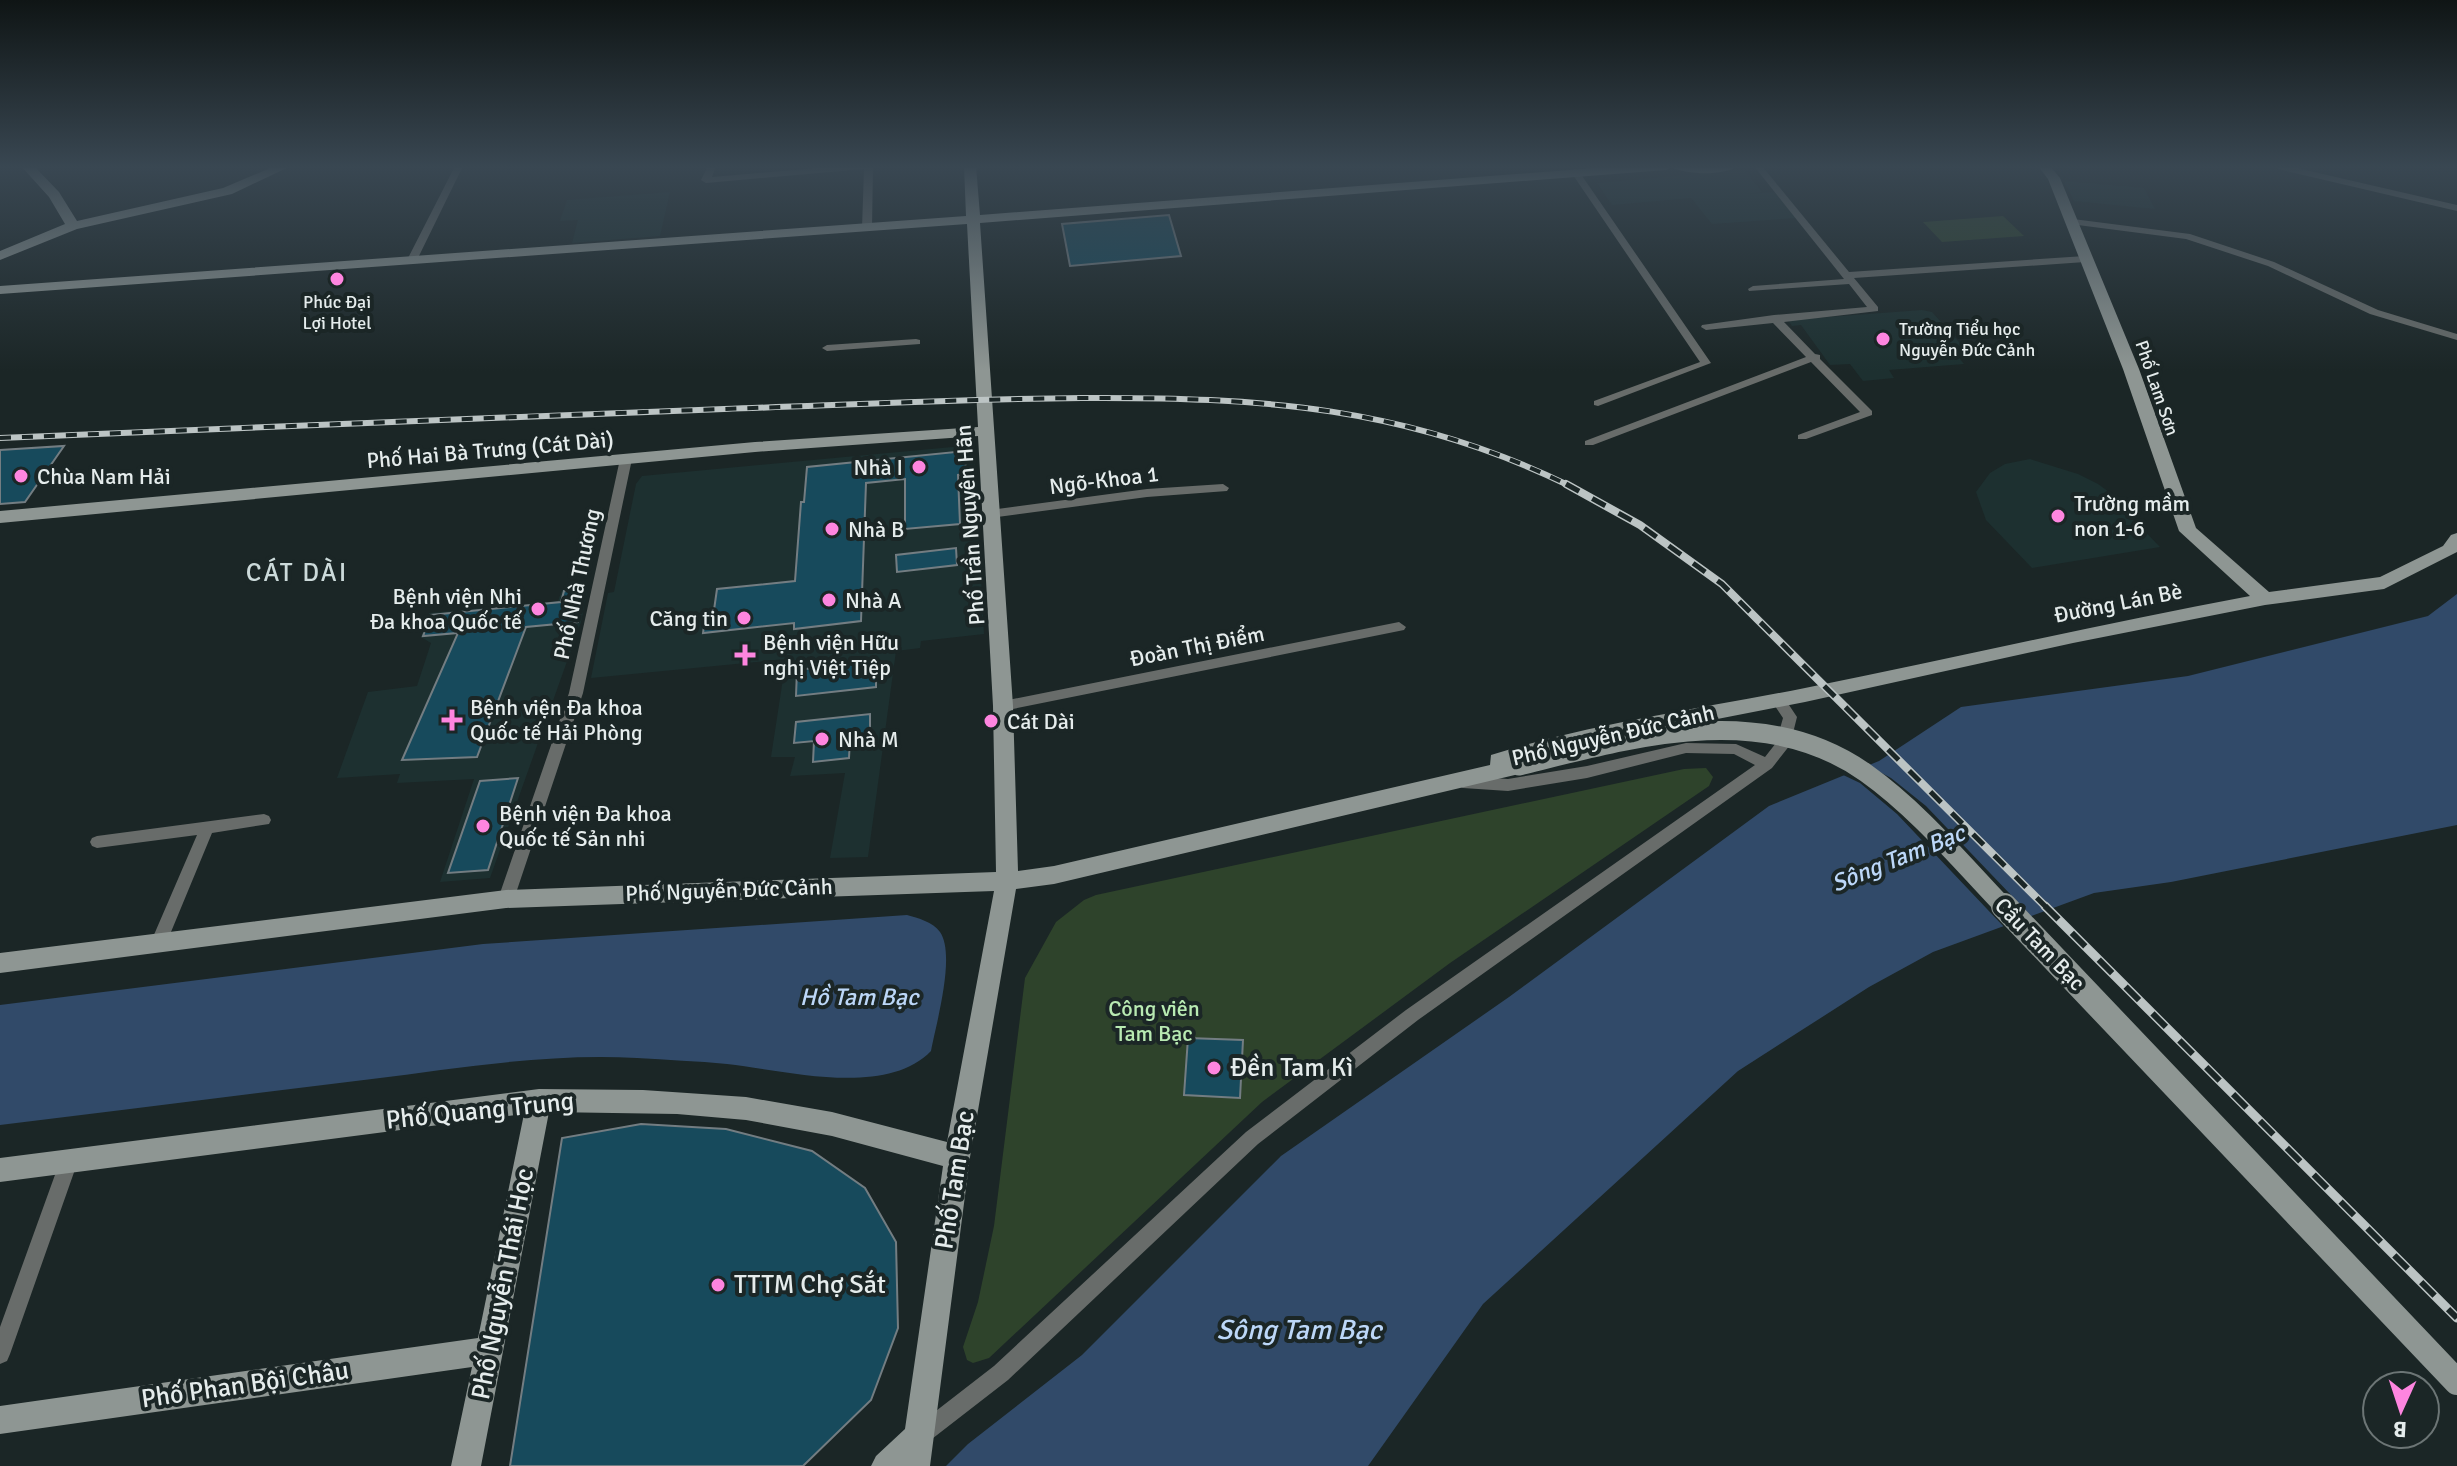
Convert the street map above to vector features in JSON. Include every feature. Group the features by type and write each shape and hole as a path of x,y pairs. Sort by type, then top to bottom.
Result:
{"main road":[{"path":"0,256 53,234"},
{"path":"0,290 781,234"},
{"name":"Phố Trần Nguyên Hãn","path":"973,234 1003,706 1007,881"},
{"name":"Phố Lam Sơn","path":"2077,234 2131,369 2188,531 2265,599"},
{"name":"Phố Hai Bà Trưng (Cát Dài)","path":"0,517 626,459 984,431"},
{"name":"Đường Lán Bè","path":"1778,700 2073,636 2265,599 2384,583 2449,550 2457,539"},
{"name":"Phố Nguyễn Đức Cảnh","path":"1450,781 1514,755 1778,700"},
{"name":"Cầu Tam Bạc","path":"1519,766 1661,731 1709,727 1777,735 1809,744 1851,763 1883,786 1943,843 2457,1382"},
{"name":"Phố Nguyễn Đức Cảnh","path":"0,963 506,899 1007,881 1068,872 1519,766"},
{"name":"Phố Tam Bạc","path":"915,1466 957,1157 987,977 1007,881"},
{"name":"Phố Quang Trung","path":"0,1170 539,1101 698,1105 812,1119 957,1157"},
{"name":"Phố Nguyễn Thái Học","path":"466,1466 539,1101"},
{"name":"Phố Phan Bội Châu","path":"0,1420 490,1350"},
{"path":"886,1466 920,1436"}],"street":[{"path":"411,262 425,234"},
{"path":"1598,403 1706,363 1618,234"},
{"path":"1706,327 1774,318 1869,312 1874,309 1814,234"},
{"path":"2174,234 2271,264 2374,312 2457,337"},
{"path":"1753,289 2085,259"},
{"path":"1774,318 1816,357 1846,395 1868,413 1802,437"},
{"path":"827,348 916,342"},
{"path":"1589,443 1816,357"},
{"name":"Phố Nhà Thương","path":"506,899 576,693 626,459"},
{"name":"Ngõ-Khoa 1","path":"990,514 1147,493 1223,488"},
{"name":"Đoàn Thị Điểm","path":"1003,706 1399,627"},
{"path":"920,1436 1001,1373 1252,1138 1412,1015 1767,764 1783,745 1790,717 1778,700"},
{"path":"1450,781 1508,785 1587,772 1686,748 1736,749 1767,764"},
{"path":"97,842 264,820"},
{"path":"158,944 207,828"},
{"path":"0,1354 69,1161"}],"shaded area":[{"path":"574,234 660,234 660,236 572,243"},
{"name":"Trường Tiểu học Nguyễn Đức Cảnh","path":"1922,310 1932,312 1967,351 1955,353 1964,364 1889,370 1894,378 1863,381 1850,364 1830,365 1801,325 1792,326 1788,320"},
{"name":"Bệnh viện Hữu nghị Việt Tiệp","path":"974,445 984,634 921,641 920,648 896,651 868,857 830,858 845,773 790,776 795,757 771,757 786,659 591,678 608,593 614,592 636,484 642,476"},
{"name":"Trường mầm non 1-6","path":"2030,459 2078,474 2098,484 2135,511 2127,513 2160,547 2032,568 1986,520 1976,492 1990,473 2005,464"},
{"name":"Bệnh viện Đa khoa Quốc tế Hải Phòng","path":"588,587 581,622 490,878 440,882 474,779 397,783 400,774 337,778 368,692 417,686 431,643 421,637 429,613 558,601 562,590"}],"green space":[{"path":"1935,234 2024,236 1942,242"},
{"name":"Công viên Tam Bạc","path":"1706,768 1713,777 1709,786 1450,963 1262,1102 989,1358 973,1363 967,1360 963,1347 978,1302 994,1226 1025,978 1056,922 1084,900 1096,895 1684,769"}],"water":[{"name":"Sông Tam Bạc","path":"2457,594 2457,825 2171,882 2094,893 1933,952 1869,987 1738,1071 1483,1304 1368,1466 946,1466 968,1444 1082,1355 1281,1156 1509,997 1769,806 1879,761 1961,707 2188,676 2428,616"},
{"name":"Hồ Tam Bạc","path":"907,915 929,923 940,932 946,956 946,973 931,1051 912,1065 888,1074 834,1077 727,1064 570,1058 471,1066 0,1125 0,1005 483,944"}],"pier":[{"path":"1863,763 1891,778 1926,806 2033,918 2005,928 1897,814 1860,783 1839,773"}],"building":[{"path":"1064,234 1175,234 1181,256 1070,266"},
{"name":"Chùa Nam Hải","path":"64,446 25,502 0,504 0,450"},
{"path":"965,451 966,474 958,475 960,524 905,529 905,479 866,483 861,621 794,629 794,623 703,633 706,611 714,610 717,589 795,581 807,467"},
{"path":"956,548 957,565 897,572 896,555"},
{"path":"585,589 578,622 526,627 477,757 402,760 458,633 423,636 431,615 561,602 564,591"},
{"path":"876,661 876,687 796,696 797,670"},
{"name":"Nhà M","path":"870,714 870,735 850,738 849,758 813,762 814,741 794,743 796,722"},
{"name":"Bệnh viện Đa khoa Quốc tế Sản nhi","path":"518,778 488,870 448,873 480,781"},
{"name":"Đền Tam Kì","path":"1188,1038 1243,1040 1240,1098 1184,1095"},
{"name":"TTTM Chợ Sắt","path":"641,1124 726,1129 812,1151 865,1188 896,1242 898,1328 871,1400 803,1466 510,1466 562,1138"}],"railway":[{"path":"0,438 948,401 1147,398 1272,404 1391,423 1450,438 1510,459 1568,485"},
{"path":"1568,485 1640,525 1722,584 2047,908"},
{"path":"2047,908 2457,1318"}],"place":[{"name":"Phúc Đại Lợi Hotel","path":"337,279"},
{"name":"Trường Tiểu học Nguyễn Đức Cảnh","path":"1883,339"},
{"name":"Nhà I","path":"919,467"},
{"name":"Chùa Nam Hải","path":"21,476"},
{"name":"Trường mầm non 1-6","path":"2058,516"},
{"name":"Nhà B","path":"832,529"},
{"name":"Nhà A","path":"829,600"},
{"name":"Bệnh viện Nhi Đa khoa Quốc tế","path":"538,609"},
{"name":"Căng tin","path":"744,618"},
{"name":"Bệnh viện Hữu nghị Việt Tiệp","path":"745,655"},
{"name":"Bệnh viện Đa khoa Quốc tế Hải Phòng","path":"452,720"},
{"name":"Cát Dài","path":"991,721"},
{"name":"Nhà M","path":"822,739"},
{"name":"Bệnh viện Đa khoa Quốc tế Sản nhi","path":"483,826"},
{"name":"Đền Tam Kì","path":"1214,1068"},
{"name":"TTTM Chợ Sắt","path":"718,1285"}],"district":[{"name":"CÁT DÀI","path":"297,573"}]}
